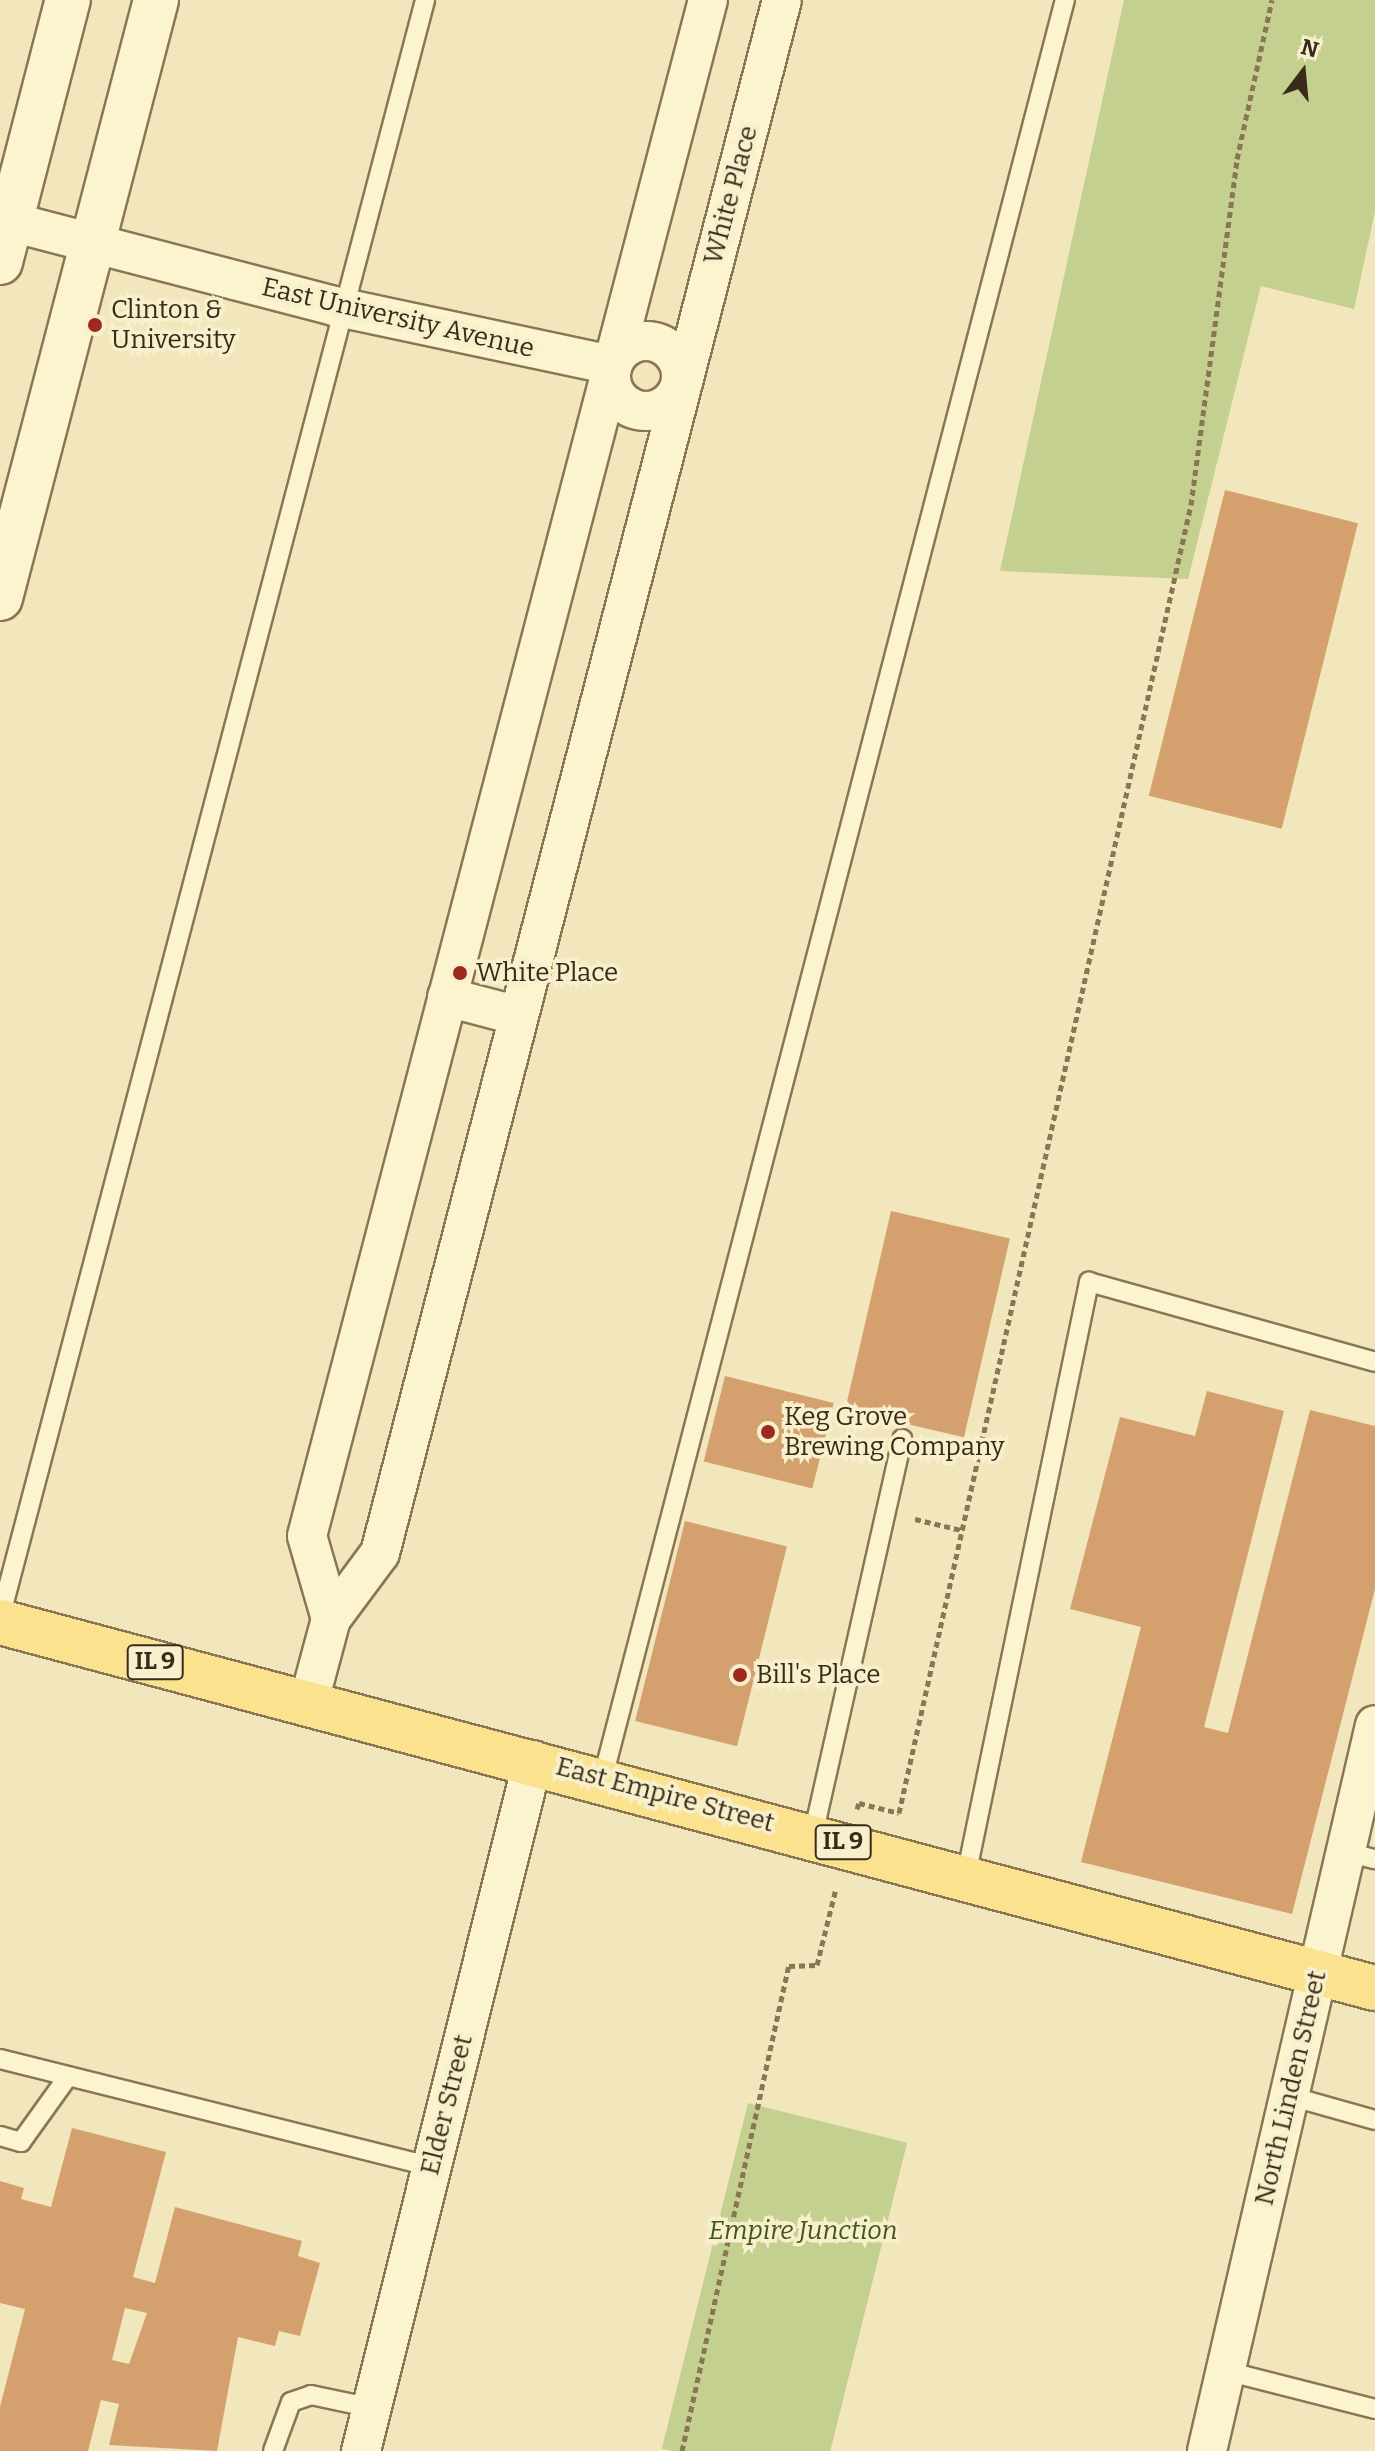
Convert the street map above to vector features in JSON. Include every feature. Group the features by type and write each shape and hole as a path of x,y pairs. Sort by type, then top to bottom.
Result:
{"main road":[{"name":"East Empire Street","path":"0,1620 603,1777 1375,1988"}],"street":[{"path":"4,234 68,0"},
{"path":"0,598 156,0"},
{"path":"331,1619 307,1536 708,0"},
{"name":"White Place","path":"309,1701 331,1619 380,1553 782,0"},
{"name":"East University Avenue","path":"4,234 94,242 345,308 611,365"},
{"path":"637,343 659,344 675,357 681,390 652,411 629,406 613,388 611,365 637,343"},
{"path":"447,997 519,1016"},
{"name":"North Linden Street","path":"1207,2451 1319,1972 1358,1855 1375,1725"},
{"name":"Elder Street","path":"361,2451 533,1760"}],"lane":[{"path":"0,1620 425,0"},
{"path":"603,1777 1065,0"},
{"path":"966,1876 1089,1282 1375,1362"},
{"path":"830,1839 886,1511 902,1439"},
{"path":"0,2059 432,2167"},
{"path":"0,2136 21,2142 67,2078"},
{"path":"1290,2096 1375,2120"},
{"path":"1226,2371 1375,2409"},
{"path":"273,2451 291,2402 311,2395 372,2408"}],"path":[{"path":"682,2451 789,1966 817,1965 830,1839 859,1803 899,1813 1191,505 1237,159 1272,0"},
{"path":"886,1511 961,1530"}],"green space":[{"path":"1124,0 1375,0 1375,211 1354,309 1261,286 1188,579 1000,571"},
{"name":"Empire Junction","path":"748,2103 907,2143 830,2451 672,2451 662,2448"}],"building":[{"path":"1225,490 1358,523 1282,829 1149,796"},
{"path":"891,1211 1010,1238 964,1437 845,1410"},
{"name":"Keg Grove Brewing Company","path":"725,1376 834,1403 812,1488 704,1461"},
{"path":"1207,1391 1284,1411 1204,1727 1228,1733 1310,1410 1375,1426 1375,1589 1292,1914 1081,1862 1141,1627 1070,1609 1120,1417 1195,1436"},
{"path":"685,1521 787,1546 737,1746 635,1721"},
{"path":"72,2128 166,2152 133,2277 155,2283 175,2207 302,2241 298,2256 320,2263 300,2336 279,2331 275,2346 238,2337 217,2451 109,2445 119,2404 101,2400 88,2451 0,2451 0,2407 25,2309 0,2303 0,2181 24,2188 21,2199 51,2207","holes":["125,2308 147,2313 129,2364 112,2360"]}],"place":[{"name":"Clinton & University","path":"95,325"},
{"name":"White Place","path":"460,973"},
{"name":"Keg Grove Brewing Company","path":"768,1432"},
{"name":"Bill's Place","path":"740,1675"}]}
